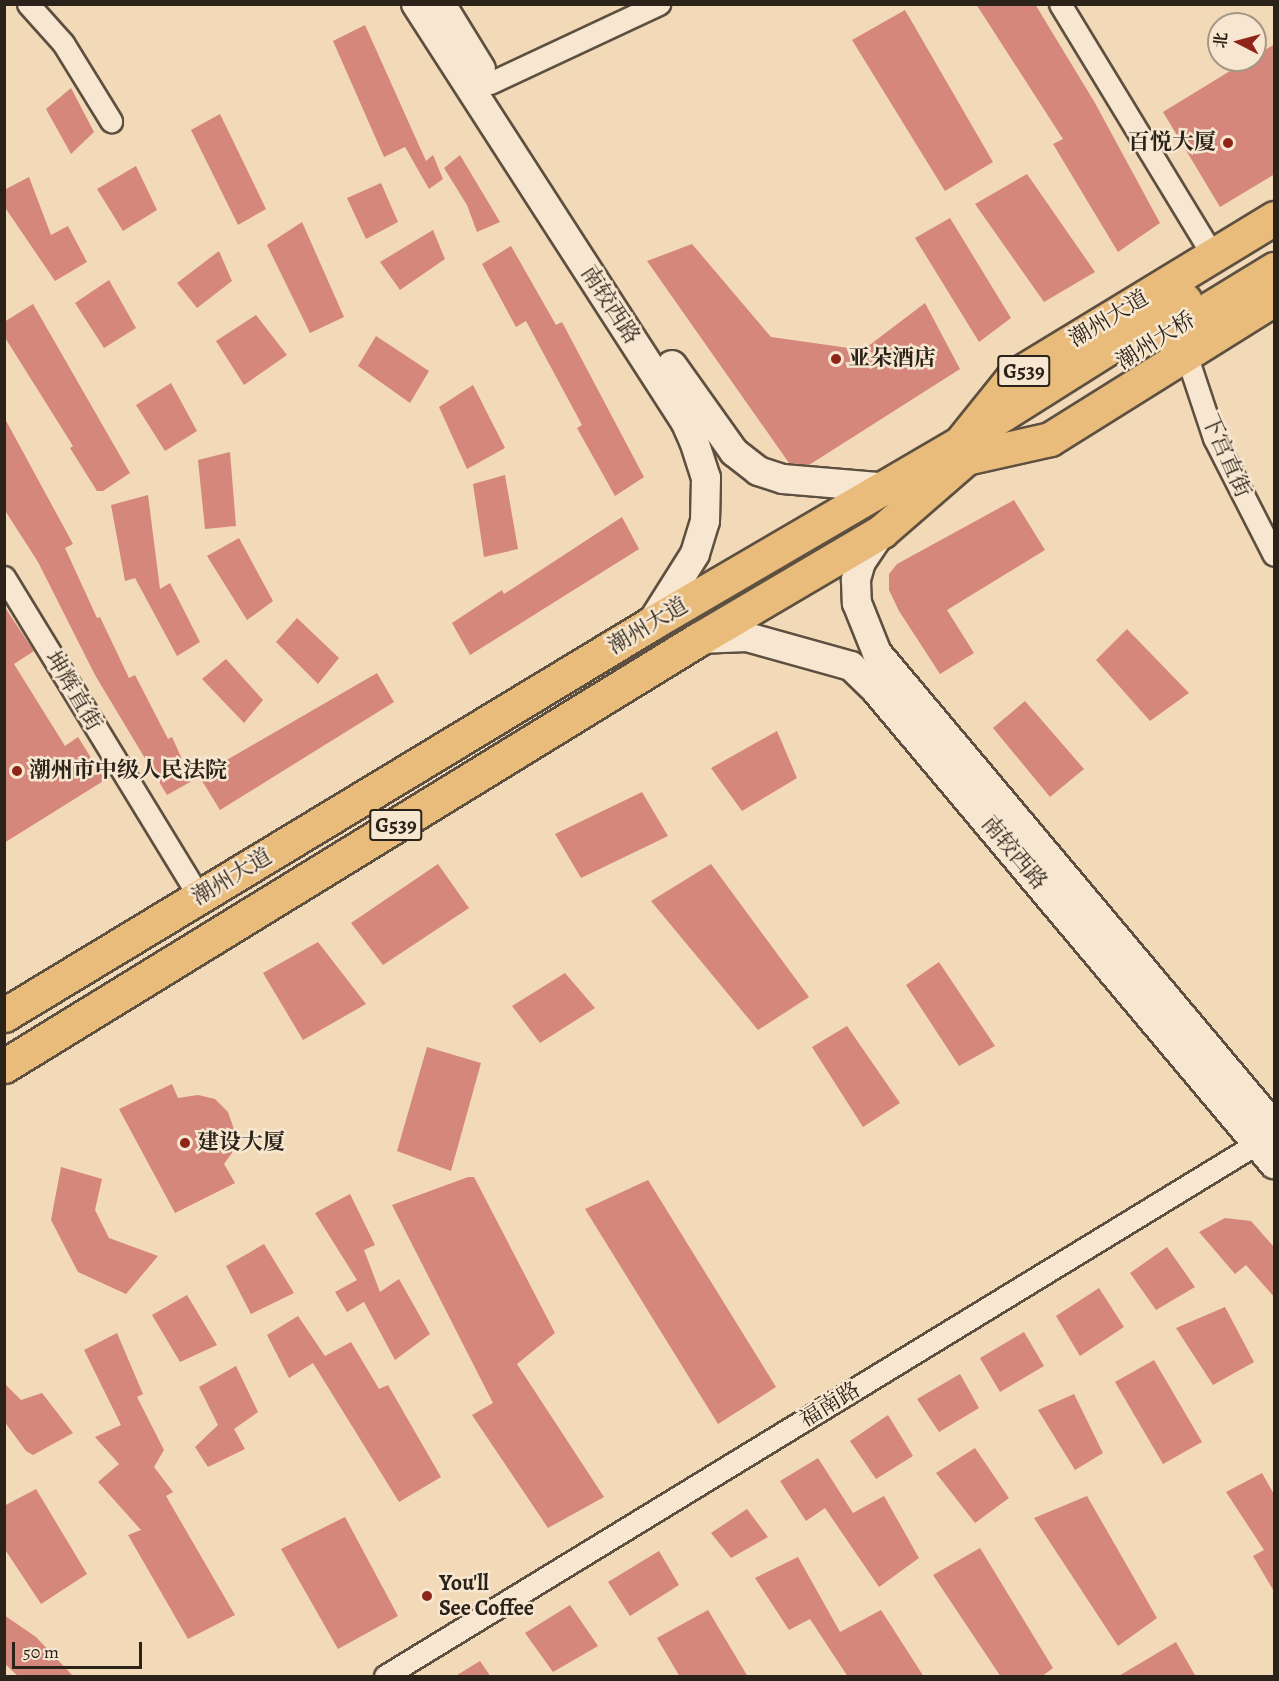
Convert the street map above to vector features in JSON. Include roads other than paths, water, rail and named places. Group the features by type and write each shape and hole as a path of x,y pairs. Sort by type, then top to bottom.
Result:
{"highway":[{"name":"潮州大道","path":"4,1066 699,639 882,531 963,451 1013,377 1275,218"},
{"name":"潮州大桥","path":"1033,405 1275,244"},
{"name":"潮州大桥","path":"1033,405 1275,268"},
{"name":"潮州大道","path":"4,1015 652,622 879,488 963,451 1050,439 1275,299"},
{"path":"963,451 1033,405"}],"main road":[{"name":"南较西路","path":"416,4 685,421 694,441 706,478 705,521 695,554 652,622"},
{"name":"南较西路","path":"441,4 577,224 734,452 758,471 783,479 879,488"},
{"name":"南较西路","path":"882,531 861,562 856,580 857,603 877,653 1270,1141"},
{"name":"南较西路","path":"699,639 747,637 851,666 874,688 1270,1141"}],"street":[{"path":"28,4 63,44 111,121"},
{"path":"490,83 659,4"},
{"path":"1060,4 1213,256"},
{"name":"下宫直街","path":"1186,354 1214,438 1275,555"},
{"name":"坤辉直街","path":"4,577 199,897"},
{"name":"福南路","path":"385,1677 1270,1141"}],"place":[{"name":"百悦大厦","path":"1228,143"},
{"name":"亚朵酒店","path":"836,359"},
{"name":"潮州市中级人民法院","path":"17,771"},
{"name":"建设大厦","path":"185,1143"},
{"name":"You'll See Coffee","path":"427,1596"}]}
